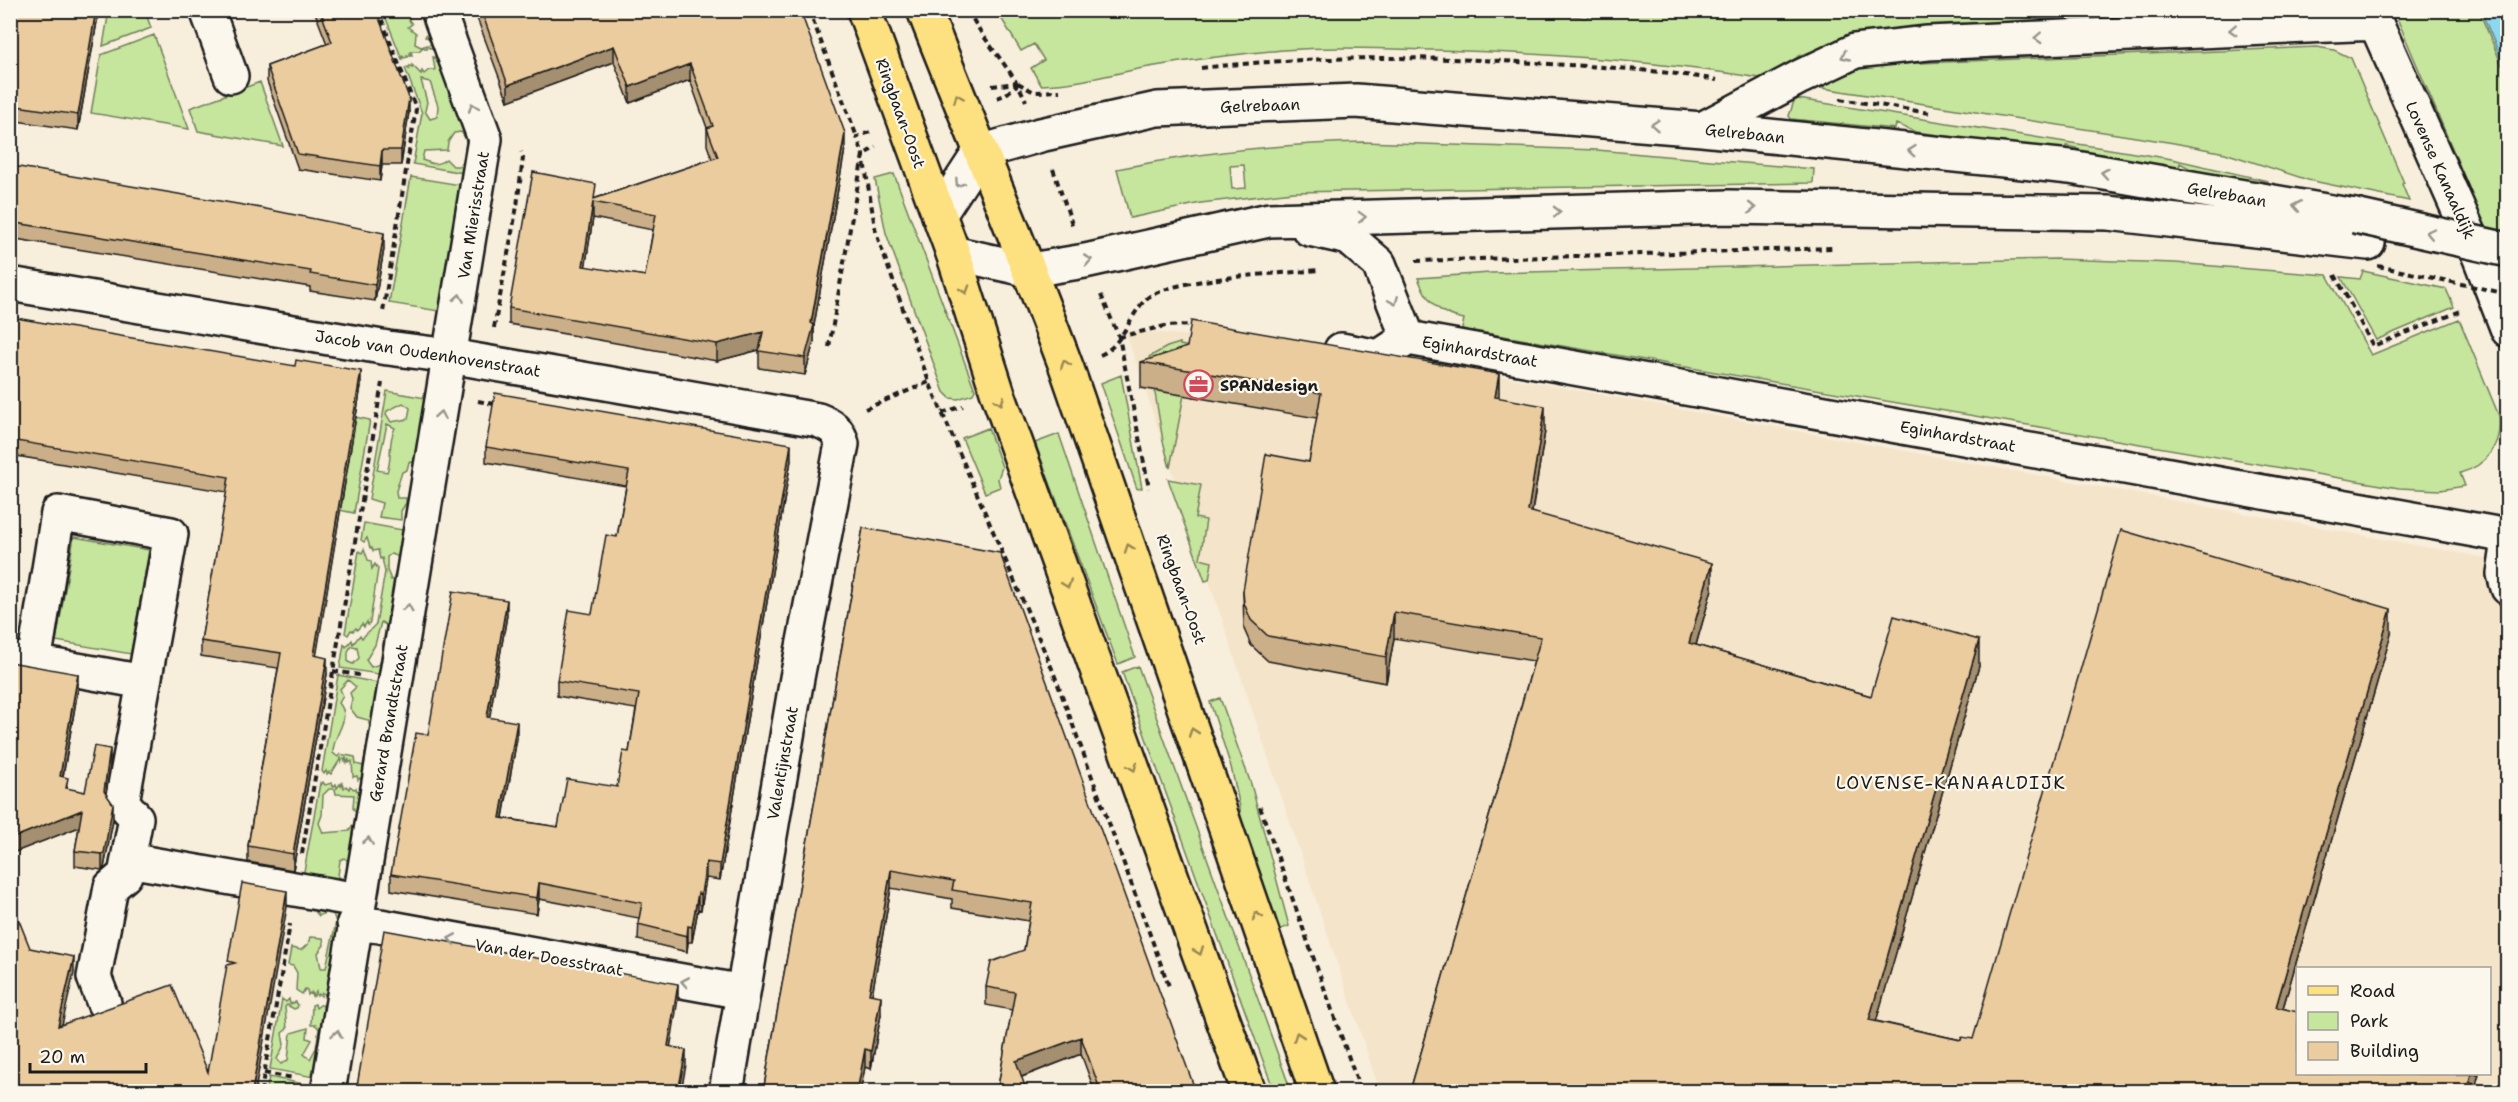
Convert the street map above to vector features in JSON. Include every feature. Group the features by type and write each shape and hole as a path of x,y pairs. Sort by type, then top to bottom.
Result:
{"main road":[{"name":"Ringbaan-Oost","path":"864,10 953,253 998,394 1249,1092"},
{"path":"924,10 1030,270 1067,369 1317,1092"}],"street":[{"path":"207,10 231,76"},
{"name":"Van Mierisstraat","path":"438,10 485,139 450,356"},
{"path":"1702,129 1800,77 1855,51 1928,43 2373,17"},
{"name":"Lovense Kanaaldijk","path":"2373,17 2504,288 2508,330"},
{"name":"Gelrebaan","path":"980,152 1040,135 1157,109 1356,101 1702,129 2070,167 2367,247 2504,288"},
{"path":"939,215 980,152"},
{"name":"Gelrebaan","path":"1030,270 1085,261 1269,220 1729,207 2108,213 2367,247 2508,250"},
{"name":"Eginhardstraat","path":"1269,220 1349,238 1379,264 1408,338"},
{"path":"953,253 1030,270"},
{"name":"Jacob van Oudenhovenstraat","path":"10,284 388,348 450,356 818,420 832,426 840,435"},
{"name":"Eginhardstraat","path":"1310,345 1379,357 1408,338 2508,536"},
{"name":"Gerard Brandtstraat","path":"328,1092 356,912 450,356"},
{"name":"Valentijnstraat","path":"726,1092 796,678 841,452 840,435"},
{"path":"104,1003 94,977 111,887 125,875 136,818 122,802 144,682 171,534 58,513 22,661 144,682"},
{"path":"2508,547 2504,574 2508,588"},
{"name":"Van der Doesstraat","path":"128,860 296,888 356,912 380,926 743,992"}],"path":[{"path":"261,1092 393,320 383,311 416,109 378,10"},
{"path":"809,10 857,137"},
{"path":"968,10 991,48 1018,83 1040,135 1085,261 1119,338 1150,490"},
{"path":"829,347 863,155 876,233 929,382 1053,671 1171,992"},
{"path":"2367,247 2504,288"},
{"path":"1379,264 1838,248"},
{"path":"1119,338 1147,298 1162,291 1188,283 1319,270"},
{"path":"2333,270 2373,346 2504,288"},
{"path":"1119,338 1165,326 1195,325"},
{"path":"840,435 854,416 871,405 929,382"},
{"path":"1260,806 1361,1092"}],"shaded area":[{"path":"1125,330 1353,349 2507,562 2507,1091 1380,1091"}],"green space":[{"path":"109,10 145,11 151,28 103,46"},
{"path":"1539,10 1585,18 1604,10 2287,11 1842,41 1799,56 1766,79 1684,67 1561,56 1479,51 1341,48 1230,55 1143,68 1080,81 1041,85 1031,68 1044,60 1034,44 1021,51 997,11"},
{"path":"383,11 414,11 410,14 409,20 412,24 408,27 416,33 415,44 421,47 431,44 429,38 425,37 427,33 419,11 425,11 434,46 411,51 412,55 410,53 410,56 407,55 408,57 404,58 403,56 402,59"},
{"path":"2394,11 2479,11 2507,77 2507,296 2463,191 2469,188"},
{"path":"154,35 189,129 91,113 101,55"},
{"path":"2317,47 2334,50 2351,58 2404,183 2402,184 2409,201 2308,180 2225,153 2174,143 1816,87 1856,67 1870,65"},
{"path":"435,56 438,57 472,135 469,174 413,164 422,113 405,68 409,69 410,66 412,68 412,65 424,74 429,70 435,70 433,57","holes":["421,80 430,82 438,106 437,117 430,119 425,111 427,102","461,132 466,140 466,149 459,166 453,166 446,159 434,164 422,160 424,151 447,150 448,142 454,133"]},
{"path":"260,82 283,146 198,131 190,108"},
{"path":"1798,99 2172,159 2268,181 2267,184 2200,174 2180,163 2178,170 2083,153 2076,148 2066,146 2065,152 1916,132 1896,124 1895,129 1791,119 1789,116 1794,101"},
{"path":"1363,142 1597,150 1814,169 1813,183 1293,192 1201,203 1130,218 1117,169 1209,154","holes":["1244,165 1246,188 1232,189 1230,166"]},
{"path":"894,174 975,390 973,394 958,399 950,398 944,392 886,233 875,179"},
{"path":"411,177 467,186 445,312 389,303"},
{"path":"2056,259 2175,263 2327,275 2371,355 2459,319 2499,416 2498,436 2495,444 2491,452 2478,465 2460,473 2465,486 2440,490 2399,488 1462,329 1464,319 1448,314 1435,306 1425,294 1418,278 1490,273"},
{"path":"2363,271 2446,289 2454,307 2376,340 2341,277 2360,279"},
{"path":"1180,343 1180,345 1191,347 1172,392 1184,395 1170,468 1163,441 1149,357"},
{"path":"1121,375 1142,488 1137,489 1101,383"},
{"path":"387,391 431,399 420,463 409,462 407,470 402,472 396,491 397,498 406,498 401,511 401,520 379,517 382,503 369,499","holes":["403,403 410,408 408,419 391,422 386,414 387,411","387,424 395,428 391,439 387,472 377,470"]},
{"path":"355,417 370,420 354,513 339,510"},
{"path":"988,428 1002,467 998,479 1000,487 985,493 962,438"},
{"path":"1059,434 1135,657 1118,664 1035,443"},
{"path":"1168,479 1201,485 1195,518 1206,520 1200,559 1212,562 1209,580 1205,581"},
{"path":"364,523 408,531 384,675 340,668 344,644 346,647 352,640 353,644 360,635 362,638 376,624 385,572 378,550 373,551 370,548 367,538 364,542 361,540","holes":["391,554 397,556 398,560 394,579 391,580 387,570 387,557","381,622 386,625 380,664 371,667 366,660 375,645","351,646 357,647 359,658 353,664 348,662 348,652"]},
{"path":"74,537 149,550 131,654 56,641"},
{"path":"364,549 368,560 371,561 372,569 375,564 378,569 370,622 368,625 367,622 364,627 362,624 357,630 356,628 351,630 348,635 345,633 359,551 362,553"},
{"path":"1138,666 1291,1091 1274,1091 1122,672"},
{"path":"338,675 383,684 362,780 360,778 358,780 357,776 353,777 352,761 349,763 349,759 347,763 346,758 341,762 341,758 331,774 329,772 327,774 326,771 324,774 322,771","holes":["348,680 356,687 350,693 352,699 350,708 357,717 368,720 370,727 363,766 356,764 355,757 340,754 338,757 333,753 344,715 339,703 343,696 340,689"]},
{"path":"1220,698 1251,784 1289,926 1273,932 1242,836 1240,807 1231,767 1210,702"},
{"path":"323,782 325,785 332,783 333,787 336,784 337,788 342,783 344,788 346,786 349,789 350,786 356,788 357,791 361,789 348,884 303,877 320,783 321,785","holes":["329,789 335,789 336,794 354,795 353,808 356,812 354,824 349,831 323,833 319,823 322,815 323,795","344,858 347,860 347,868 342,879 338,876 340,860"]},
{"path":"313,909 344,910 329,995 324,997 325,994 322,993 321,996 319,994 317,996 316,992 314,996 312,993 312,996 310,993 308,995 305,989 302,994 296,990 297,973 293,966 288,965 291,948 301,950 308,944 310,937 323,938 324,945 318,953 321,968 326,968 336,922 333,914 326,912 319,916"},
{"path":"282,999 286,1002 289,999 290,1004 296,1002 298,1005 294,1009 287,1005 285,1007 287,1029 282,1033 284,1045 277,1059 281,1064 288,1060 291,1033 308,1028 307,1038 312,1040 304,1054 310,1059 316,1048 319,1029 316,1025 311,1025 312,1005 315,1004 316,1008 320,1005 323,1005 323,1008 327,1007 314,1077 270,1069"},
{"path":"269,1077 313,1086 312,1091 304,1091 301,1088 294,1091 266,1092"}],"water":[{"path":"2481,11 2507,11 2507,72"}],"building":[{"path":"10,10 96,10 78,115 10,105"},
{"path":"320,10 376,10 409,98 401,150 382,150 380,166 298,154 267,66 332,42"},
{"path":"481,10 800,10 845,133 811,323 814,325 805,358 759,351 763,332 717,344 509,308 533,172 596,184 594,199 718,157 707,128 713,126 690,64 630,87 614,46 508,85","holes":["593,202 656,214 645,276 583,266"]},
{"path":"13,166 261,208 384,233 375,285 310,274 311,271 10,222 10,169 13,169"},
{"path":"10,317 295,366 296,360 361,371 314,655 327,658 293,854 248,846 281,653 201,641 229,477 17,441 10,476"},
{"path":"1191,321 1499,374 1495,397 1545,406 1528,511 1712,563 1689,643 1871,696 1894,616 1979,640 1869,1020 1961,1040 1962,1037 1973,1039 2121,530 2391,609 2276,1007 2296,1012 2296,1075 2471,1075 2469,1082 2503,1092 1439,1092 1412,1084 1541,637 1394,612 1386,657 1268,636 1251,620 1244,603 1243,591 1266,454 1309,462 1321,393 1141,362 1187,347"},
{"path":"495,393 791,444 720,864 706,862 701,894 698,893 692,927 688,926 687,936 638,924 642,903 539,883 537,898 391,874 416,733 428,735 453,591 507,600 487,717 517,722 500,818 558,827 567,779 617,787 623,751 629,752 639,694 557,681 569,610 592,614 606,535 617,537 629,471 486,447"},
{"path":"863,528 1000,553 1196,1092 1101,1092 1081,1037 1016,1061 1027,1092 997,1092 1015,992 986,987 991,962 1024,950 1032,903 952,890 954,881 891,870 869,994 881,996 871,1051 865,1049 857,1092 763,1092"},
{"path":"10,662 78,674 60,776 68,778 66,788 85,792 94,746 110,749 104,791 113,804 102,854 75,851 82,810 10,839"},
{"path":"242,883 287,891 252,1092 10,1092 10,898 30,948 74,957 58,1026 172,985 208,1072 227,965 235,963 228,961"},
{"path":"384,930 678,984 668,1046 686,1050 678,1092 356,1092"}],"place":[{"name":"SPANdesign","path":"1199,385"}],"district":[{"name":"LOVENSE-KANAALDIJK","path":"1951,783"}]}
